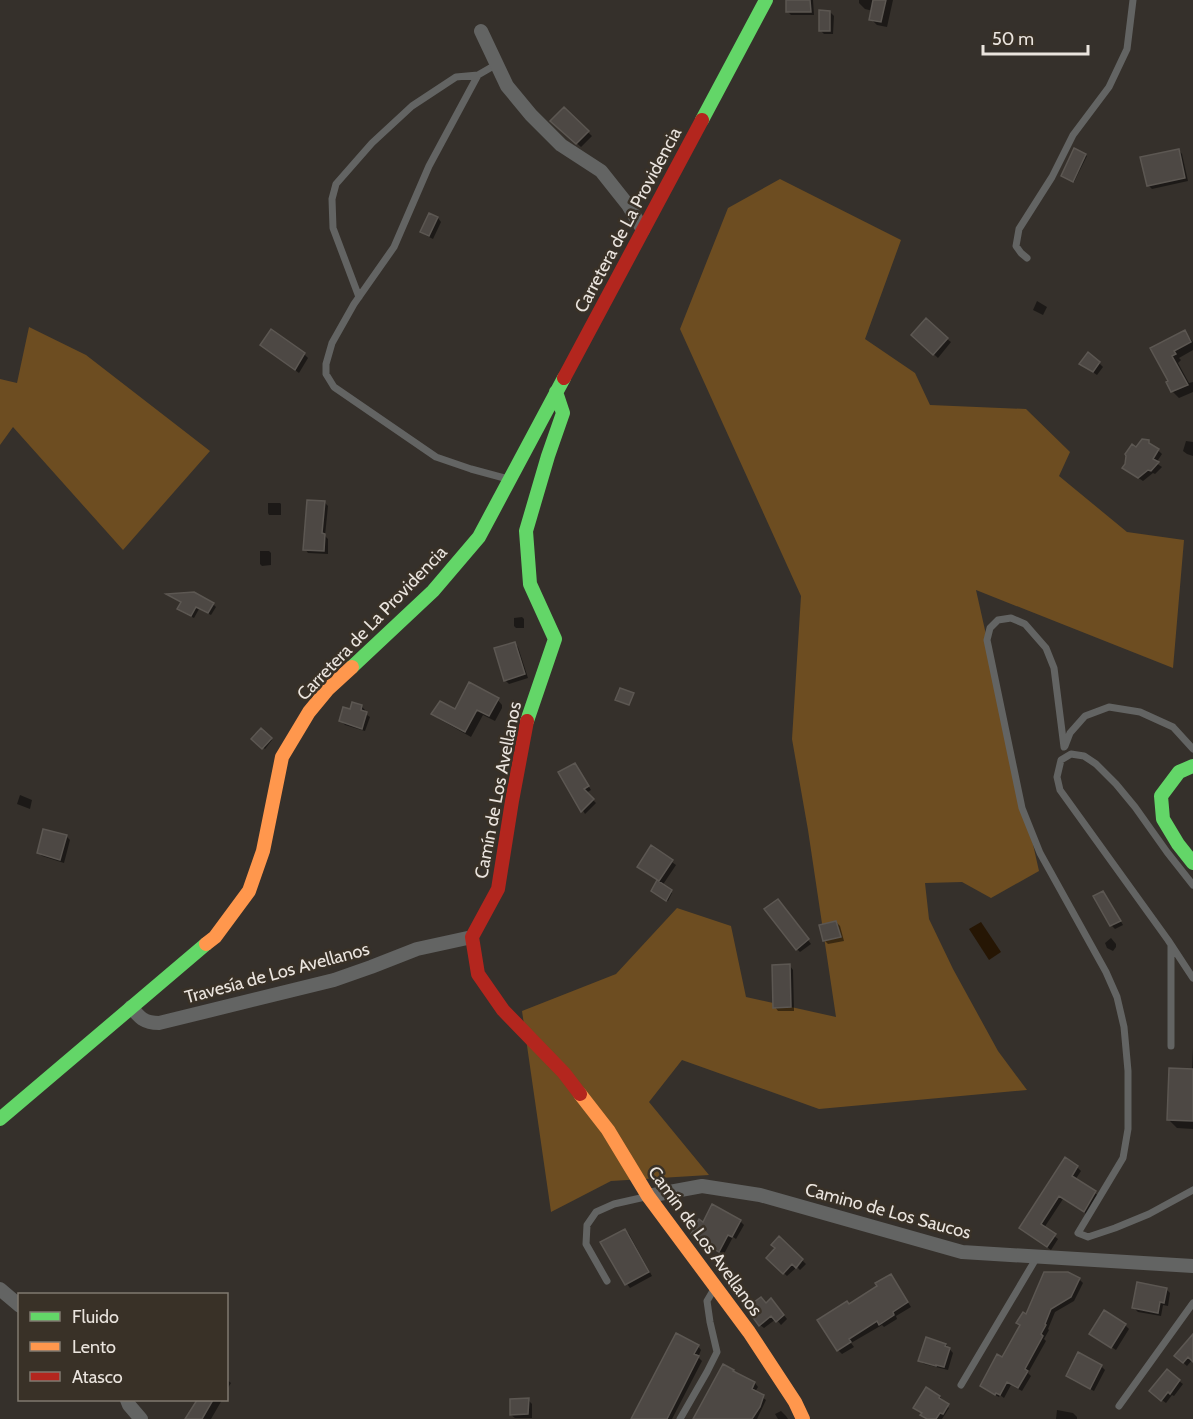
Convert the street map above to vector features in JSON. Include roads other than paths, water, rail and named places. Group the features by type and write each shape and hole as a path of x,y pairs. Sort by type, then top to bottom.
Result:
{"street":[{"name":"Carretera de La Providencia","path":"0,1119 215,937 249,891 263,851 282,757 309,712 328,689 433,591 479,537 766,0"},
{"path":"481,31 507,86 531,116 561,145 601,171 628,205 643,230"},
{"name":"Camín de Los Avellanos","path":"556,392 563,413 526,531 530,584 555,639 528,715 498,889 472,938 478,974 503,1010 564,1073 608,1130 648,1196 762,1352 795,1402 803,1419"},
{"path":"1193,766 1179,772 1161,796 1163,819 1193,863"},
{"name":"Travesía de Los Avellanos","path":"131,1007 140,1018 150,1023 159,1023 334,980 417,949 472,938"},
{"name":"Camino de Los Saucos","path":"648,1196 702,1186 760,1196 962,1252 1193,1266"},
{"path":"0,1289 18,1304"},
{"path":"127,1401 141,1419"}],"lane":[{"path":"1027,258 1016,246 1019,228 1052,177 1073,135 1109,87 1127,49 1133,0"},
{"path":"359,297 333,228 332,199 336,184 372,143 412,106 456,77 478,75 497,64"},
{"path":"478,75 429,166 394,248 359,297 332,343 326,364 326,374 334,387 436,457 511,479"},
{"path":"1066,757 1054,668 1046,648 1025,624 1011,618 998,620 990,627 987,640 1022,808 1040,853 1106,972 1117,997 1124,1027 1128,1071 1128,1130 1123,1158 1078,1233 1088,1237 1115,1228 1149,1214 1193,1190"},
{"path":"1064,747 1070,733 1085,716 1109,707 1140,712 1173,727 1193,749"},
{"path":"1193,885 1135,807 1096,764 1084,756 1071,754 1061,760 1057,777 1060,790 1193,978"},
{"path":"1171,946 1171,1046"},
{"path":"607,1281 586,1244 587,1225 596,1212 614,1204 648,1196"},
{"path":"961,1384 1037,1257"},
{"path":"680,1419 717,1352 707,1301 716,1287"},
{"path":"1119,1406 1193,1303"}]}
